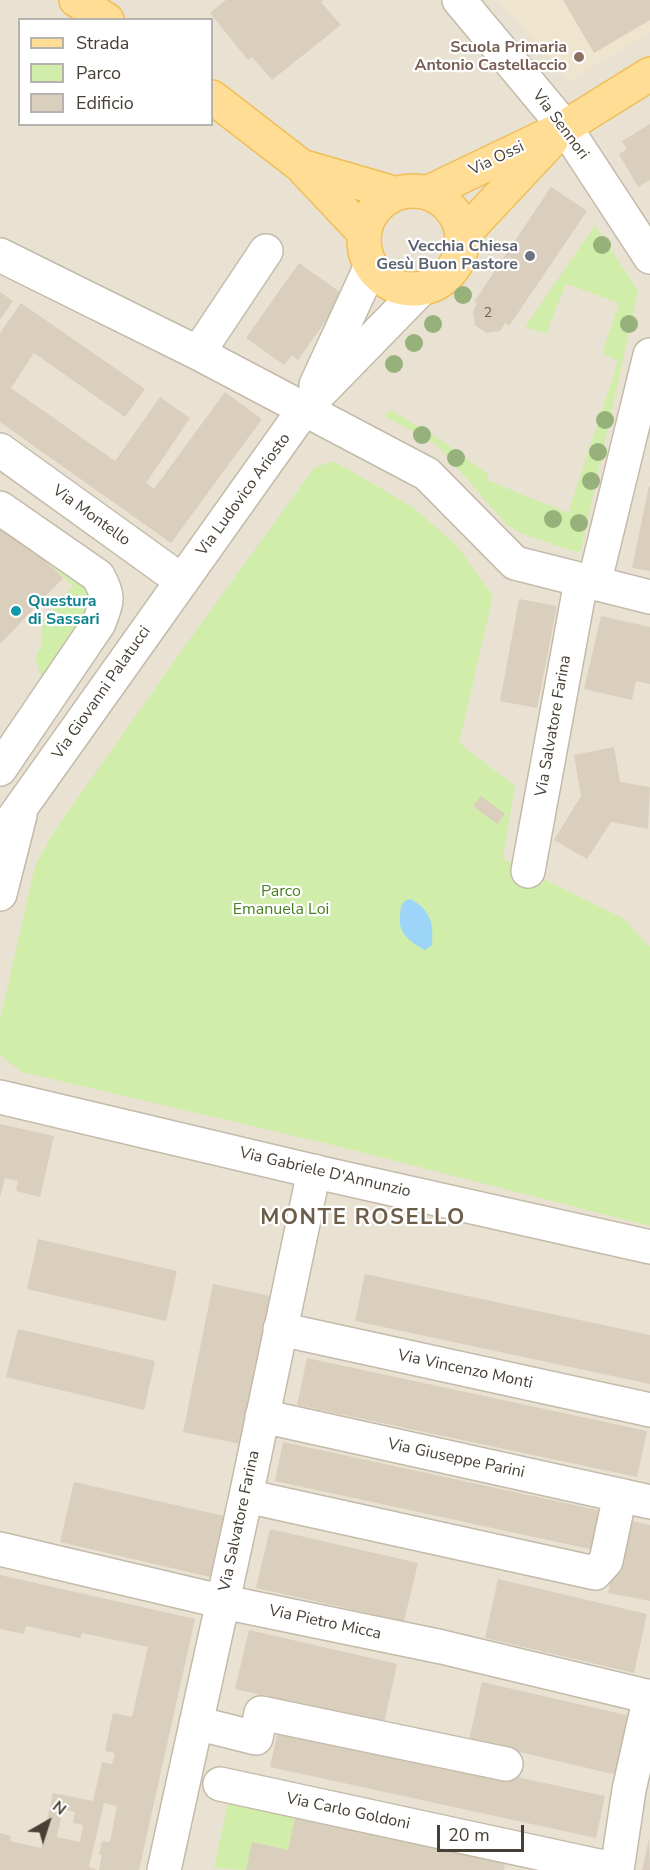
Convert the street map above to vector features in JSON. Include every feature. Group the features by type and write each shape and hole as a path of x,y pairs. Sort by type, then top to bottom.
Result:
{"main road":[{"path":"76,0 104,18"},
{"path":"108,0 120,18"},
{"name":"Via Ossi","path":"429,192 565,127 650,74"},
{"path":"213,98 300,165 364,233"},
{"name":"Via Ossi","path":"463,235 565,127"},
{"path":"300,165 394,193"},
{"path":"412,189 429,192 441,198 459,219 463,235 461,255 453,271 438,283 421,289 398,287 383,279 371,266 365,250 364,233 374,209 394,193 412,189"}],"street":[{"name":"Via Sennori","path":"459,0 638,213 650,257"},
{"path":"198,353 266,251"},
{"path":"0,255 198,353 427,474 515,563 650,597"},
{"name":"Via Ludovico Ariosto","path":"305,408 371,266"},
{"name":"Via Ludovico Ariosto","path":"182,581 305,408 421,289"},
{"name":"Via Salvatore Farina","path":"528,871 588,583 650,355"},
{"name":"Via Montello","path":"0,450 182,581"},
{"path":"0,508 98,576 107,593 99,623 0,769"},
{"name":"Via Giovanni Palatucci","path":"0,837 11,795 182,581"},
{"name":"Via Giovanni Palatucci","path":"0,894 11,795"},
{"name":"Via Gabriele D'Annunzio","path":"0,1097 650,1247"},
{"name":"Via Salvatore Farina","path":"164,1870 224,1602 314,1171"},
{"name":"Via Vincenzo Monti","path":"280,1329 650,1410"},
{"name":"Via Giuseppe Parini","path":"262,1416 635,1499"},
{"path":"246,1496 595,1573 606,1562 635,1499"},
{"name":"Via Pietro Micca","path":"0,1549 224,1602 442,1647 650,1697"},
{"path":"617,1870 629,1790 650,1697"},
{"path":"196,1723 256,1738 261,1713 506,1764"},
{"name":"Via Carlo Goldoni","path":"220,1784 617,1870"}],"shaded area":[{"path":"0,0 650,0 650,1870 0,1870"},
{"name":"Scuola Primaria Antonio Castellaccio","path":"497,0 650,0 650,32 570,81"}],"green space":[{"path":"595,225 638,291 581,550 576,552 522,534 507,525 437,445 385,416 391,410 445,443 489,475 487,480 568,513 618,361 602,353 619,303 566,284 546,334 525,327"},
{"name":"Parco Emanuela Loi","path":"334,461 414,508 457,546 493,596 459,743 515,786 503,859 623,918 650,947 650,1226 333,1145 22,1072 0,1055 0,1020 35,866 55,830 314,468"},
{"path":"0,519 101,592 43,681 35,659 42,644 42,622 73,586"},
{"path":"228,1803 295,1818 288,1850 253,1842 246,1870 214,1868"}],"water":[{"path":"410,899 423,908 430,918 432,945 425,950 411,941 401,929 401,907 405,901"}],"building":[{"path":"226,0 323,0 321,2 341,25 272,80 252,57 248,60 210,13"},
{"path":"563,0 650,0 650,20 594,53"},
{"path":"650,124 650,180 638,187 619,154 627,149 622,141"},
{"name":"Vecchia Chiesa Gesù Buon Pastore","path":"551,187 587,211 509,326 505,323 500,331 486,333 475,325 473,311 477,304 474,302"},
{"path":"299,263 344,295 298,360 292,355 284,365 246,338"},
{"path":"0,292 13,301 0,320"},
{"path":"21,303 145,389 125,417 34,353 11,388 115,461 160,397 190,418 146,483 154,489 225,392 262,419 171,543 0,422 0,333"},
{"path":"650,486 650,571 632,568"},
{"name":"Questura di Sassari","path":"0,519 63,578 0,644"},
{"path":"519,599 557,606 537,708 500,701"},
{"path":"601,616 650,627 650,684 636,681 632,700 584,689"},
{"path":"614,747 620,782 650,787 648,829 611,822 587,859 554,840 581,796 574,755"},
{"path":"481,796 505,814 497,824 473,806"},
{"path":"0,1124 54,1136 40,1197 16,1191 18,1181 5,1178 0,1197"},
{"path":"38,1239 177,1271 166,1321 27,1289"},
{"path":"365,1274 650,1335 650,1384 355,1321"},
{"path":"213,1284 270,1296 240,1444 183,1432"},
{"path":"18,1329 155,1361 144,1410 6,1377"},
{"path":"307,1358 647,1431 637,1477 297,1405"},
{"path":"283,1442 607,1512 599,1551 275,1481"},
{"path":"74,1482 224,1516 210,1577 60,1542"},
{"path":"622,1519 650,1525 650,1601 608,1593"},
{"path":"270,1529 418,1563 404,1621 256,1588"},
{"path":"0,1575 195,1619 139,1870 99,1870 102,1841 110,1842 117,1806 104,1803 89,1867 97,1870 0,1870 0,1833 11,1836 10,1841 41,1848 53,1793 93,1801 102,1762 112,1764 115,1753 105,1751 113,1713 132,1717 148,1647 82,1633 80,1638 26,1626 24,1634 0,1629","holes":["63,1809 75,1812 73,1823 83,1825 80,1842 57,1837"]},
{"path":"498,1579 647,1614 634,1673 485,1638"},
{"path":"249,1630 397,1664 384,1723 235,1689"},
{"path":"482,1682 630,1716 617,1775 469,1740"},
{"path":"279,1726 605,1796 596,1838 270,1767"},
{"path":"295,1818 505,1863 504,1870 246,1870 252,1842 288,1850"},
{"path":"649,1839 650,1870 642,1870"}],"place":[{"name":"Scuola Primaria Antonio Castellaccio","path":"579,57"},
{"name":"Vecchia Chiesa Gesù Buon Pastore","path":"530,256"},
{"name":"Questura di Sassari","path":"16,611"}],"district":[{"name":"MONTE ROSELLO","path":"363,1219"}]}
